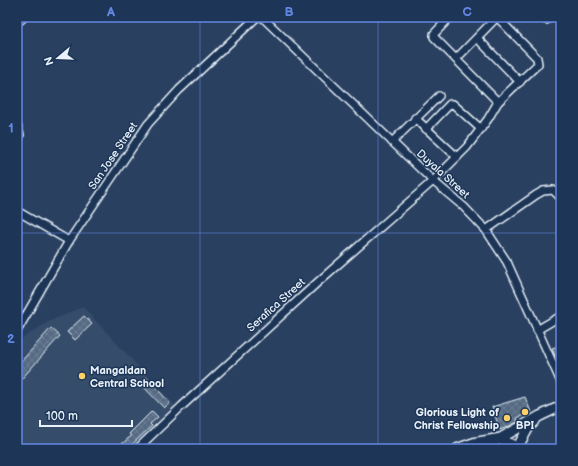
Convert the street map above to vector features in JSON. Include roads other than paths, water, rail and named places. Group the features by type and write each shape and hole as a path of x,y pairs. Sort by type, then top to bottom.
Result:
{"highway":[{"path":"458,449 475,443 499,439 519,448"}],"main road":[{"path":"499,439 561,406"},
{"path":"519,448 529,427 540,416"}],"street":[{"name":"San Jose Street","path":"17,331 69,241 148,124 179,90 256,17"},
{"name":"Duyala Street","path":"262,17 433,181 464,207 486,230 507,262 561,382"},
{"path":"450,17 433,35 435,39 498,102"},
{"path":"456,59 497,17"},
{"name":"Serafica Street","path":"137,449 318,282 433,181 457,157 481,129 498,102 538,64 538,60 497,17"},
{"path":"541,17 546,20 552,17"},
{"path":"17,23 23,18"},
{"path":"477,38 520,82"},
{"path":"392,142 439,96"},
{"path":"426,129 450,104 453,104 481,129"},
{"path":"415,118 457,157"},
{"path":"17,125 20,135 17,145"},
{"path":"486,230 543,191 552,190 561,198"},
{"path":"17,211 69,241"},
{"path":"537,330 561,316"},
{"path":"490,449 499,439"}],"place":[{"name":"Mangaldan Central School","path":"82,376"},
{"name":"BPI","path":"525,412"},
{"name":"Glorious Light of Christ Fellowship","path":"507,418"}]}
